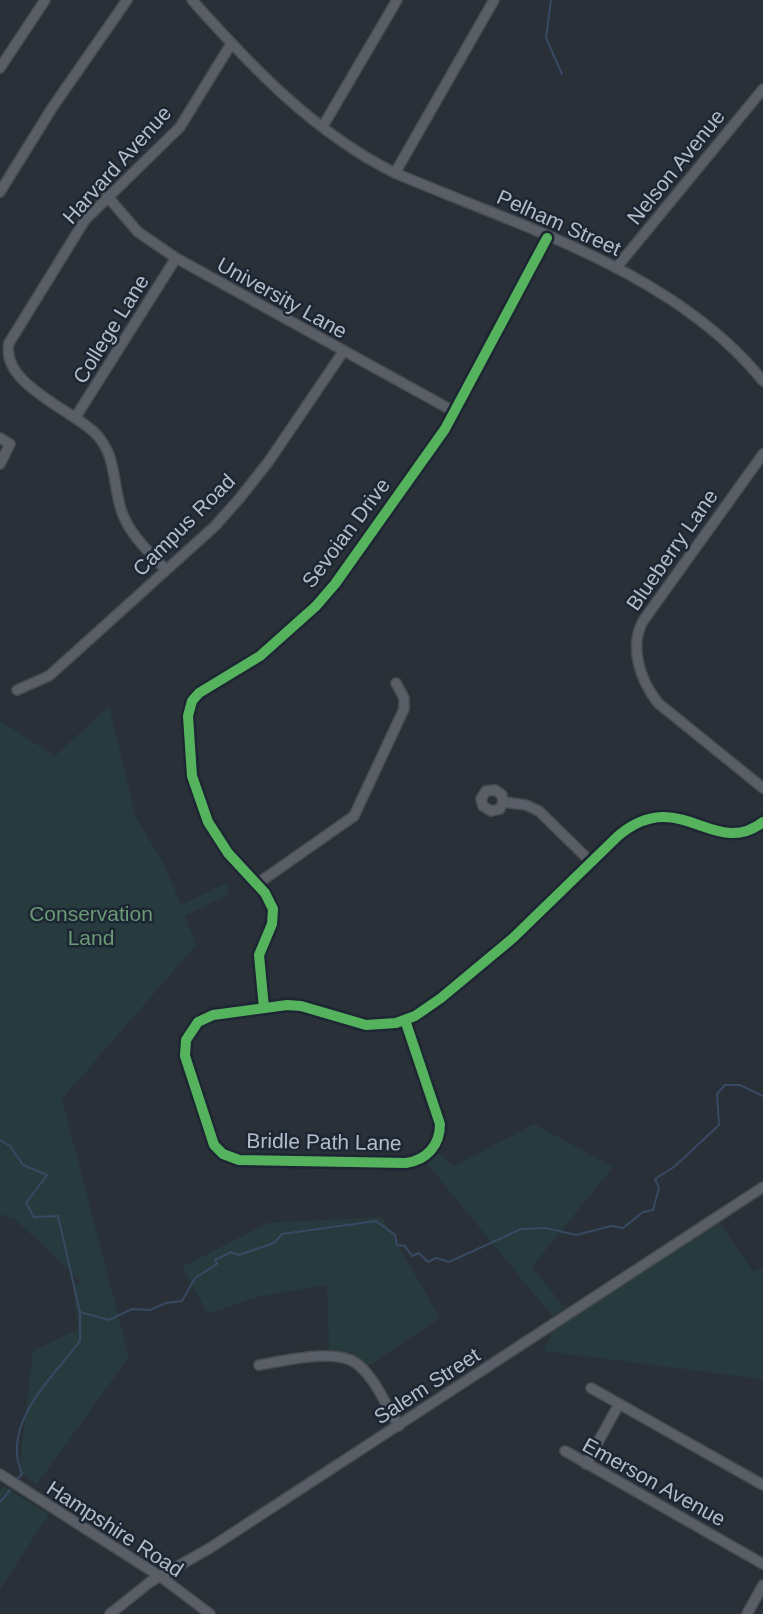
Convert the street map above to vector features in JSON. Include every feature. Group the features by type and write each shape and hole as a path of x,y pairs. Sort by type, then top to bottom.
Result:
{"street":[{"path":"0,68 45,0"},
{"path":"0,192 59,98 127,0"},
{"name":"Pelham Street","path":"192,0 263,77 366,157 395,173 616,268 687,313 738,353 763,381"},
{"path":"323,126 397,0"},
{"path":"395,173 494,0"},
{"name":"Harvard Avenue","path":"166,570 124,518 110,457 103,442 75,418 11,378 4,356 9,343 85,220 180,127 231,44"},
{"name":"Nelson Avenue","path":"616,268 763,89"},
{"name":"University Lane","path":"107,196 138,232 176,258 454,412"},
{"name":"Sevoian Drive","path":"264,1008 259,955 274,914 270,900 220,843 198,798 188,754 187,721 192,701 203,690 260,656 324,597 436,443 547,238"},
{"name":"College Lane","path":"75,418 176,258"},
{"name":"Campus Road","path":"17,690 49,676 166,570 239,499 269,461 343,352"},
{"path":"0,438 10,444 0,464"},
{"name":"Blueberry Lane","path":"763,454 643,621 635,647 655,700 763,788"},
{"path":"257,884 342,826 357,812 404,709 404,698 396,683"},
{"path":"503,802 526,805 539,811 591,862"},
{"name":"Bridle Path Lane","path":"405,1020 440,1124 437,1141 427,1155 406,1163 235,1159 219,1152 209,1138 186,1061 185,1045 191,1030 203,1019 264,1008 301,1006 366,1025 405,1020 442,999 513,938 628,828 651,817 677,818 727,833 745,832 763,822"},
{"name":"Salem Street","path":"110,1614 161,1577 399,1426 763,1187"},
{"path":"259,1365 307,1358 348,1359 366,1373 399,1426"},
{"path":"591,1388 763,1485"},
{"path":"586,1464 620,1404"},
{"name":"Emerson Avenue","path":"565,1451 763,1564"},
{"name":"Hampshire Road","path":"0,1474 161,1577 210,1614"},
{"path":"747,1614 763,1585"}],"green space":[{"name":"Conservation Land","path":"109,706 136,818 165,866 181,905 227,883 229,894 185,916 196,945 62,1099 129,1357 37,1484 19,1472 33,1351 78,1329 73,1287 82,1283 15,1219 0,1214 0,721 55,756"},
{"path":"534,1124 613,1167 532,1267 565,1308 552,1316 425,1161 436,1152 454,1166"},
{"path":"382,1217 440,1318 367,1367 348,1353 329,1350 327,1285 257,1297 208,1314 182,1267 267,1223"},
{"path":"719,1222 754,1272 763,1266 763,1379 543,1351 552,1332"},
{"path":"3,1486 49,1514 0,1589 0,1491"}],"waterway":[{"path":"551,0 546,38 562,74"},
{"path":"0,1140 10,1146 23,1165 47,1175 26,1203 34,1217 58,1216 80,1312 109,1320 132,1309 150,1310 166,1303 182,1301 195,1278 217,1264 215,1260 231,1252 239,1255 274,1243 282,1234 376,1221 395,1235 397,1245 405,1246 412,1256 419,1253 428,1262 436,1258 449,1262 521,1229 546,1228 576,1235 611,1226 623,1228 643,1212 653,1210 659,1188 655,1179 674,1167 719,1125 717,1094 725,1085 740,1085 763,1096"},
{"path":"18,1478 22,1474 17,1455 18,1437 24,1419 44,1386 80,1341 80,1312"},
{"path":"0,1502 10,1490"}],"cycle path":[{"path":"264,1008 259,955 272,924 273,909 265,893 228,853 208,822 192,776 188,716 192,701 199,693 260,656 316,606 335,584 445,429 547,238"},
{"path":"405,1020 440,1124 435,1145 420,1159 406,1163 239,1160 223,1154 214,1145 185,1056 186,1040 198,1022 213,1015 287,1005 301,1006 366,1025 396,1023 415,1016 441,998 513,938 618,836 640,822 660,817 678,819 728,833 745,831 763,822"}]}
